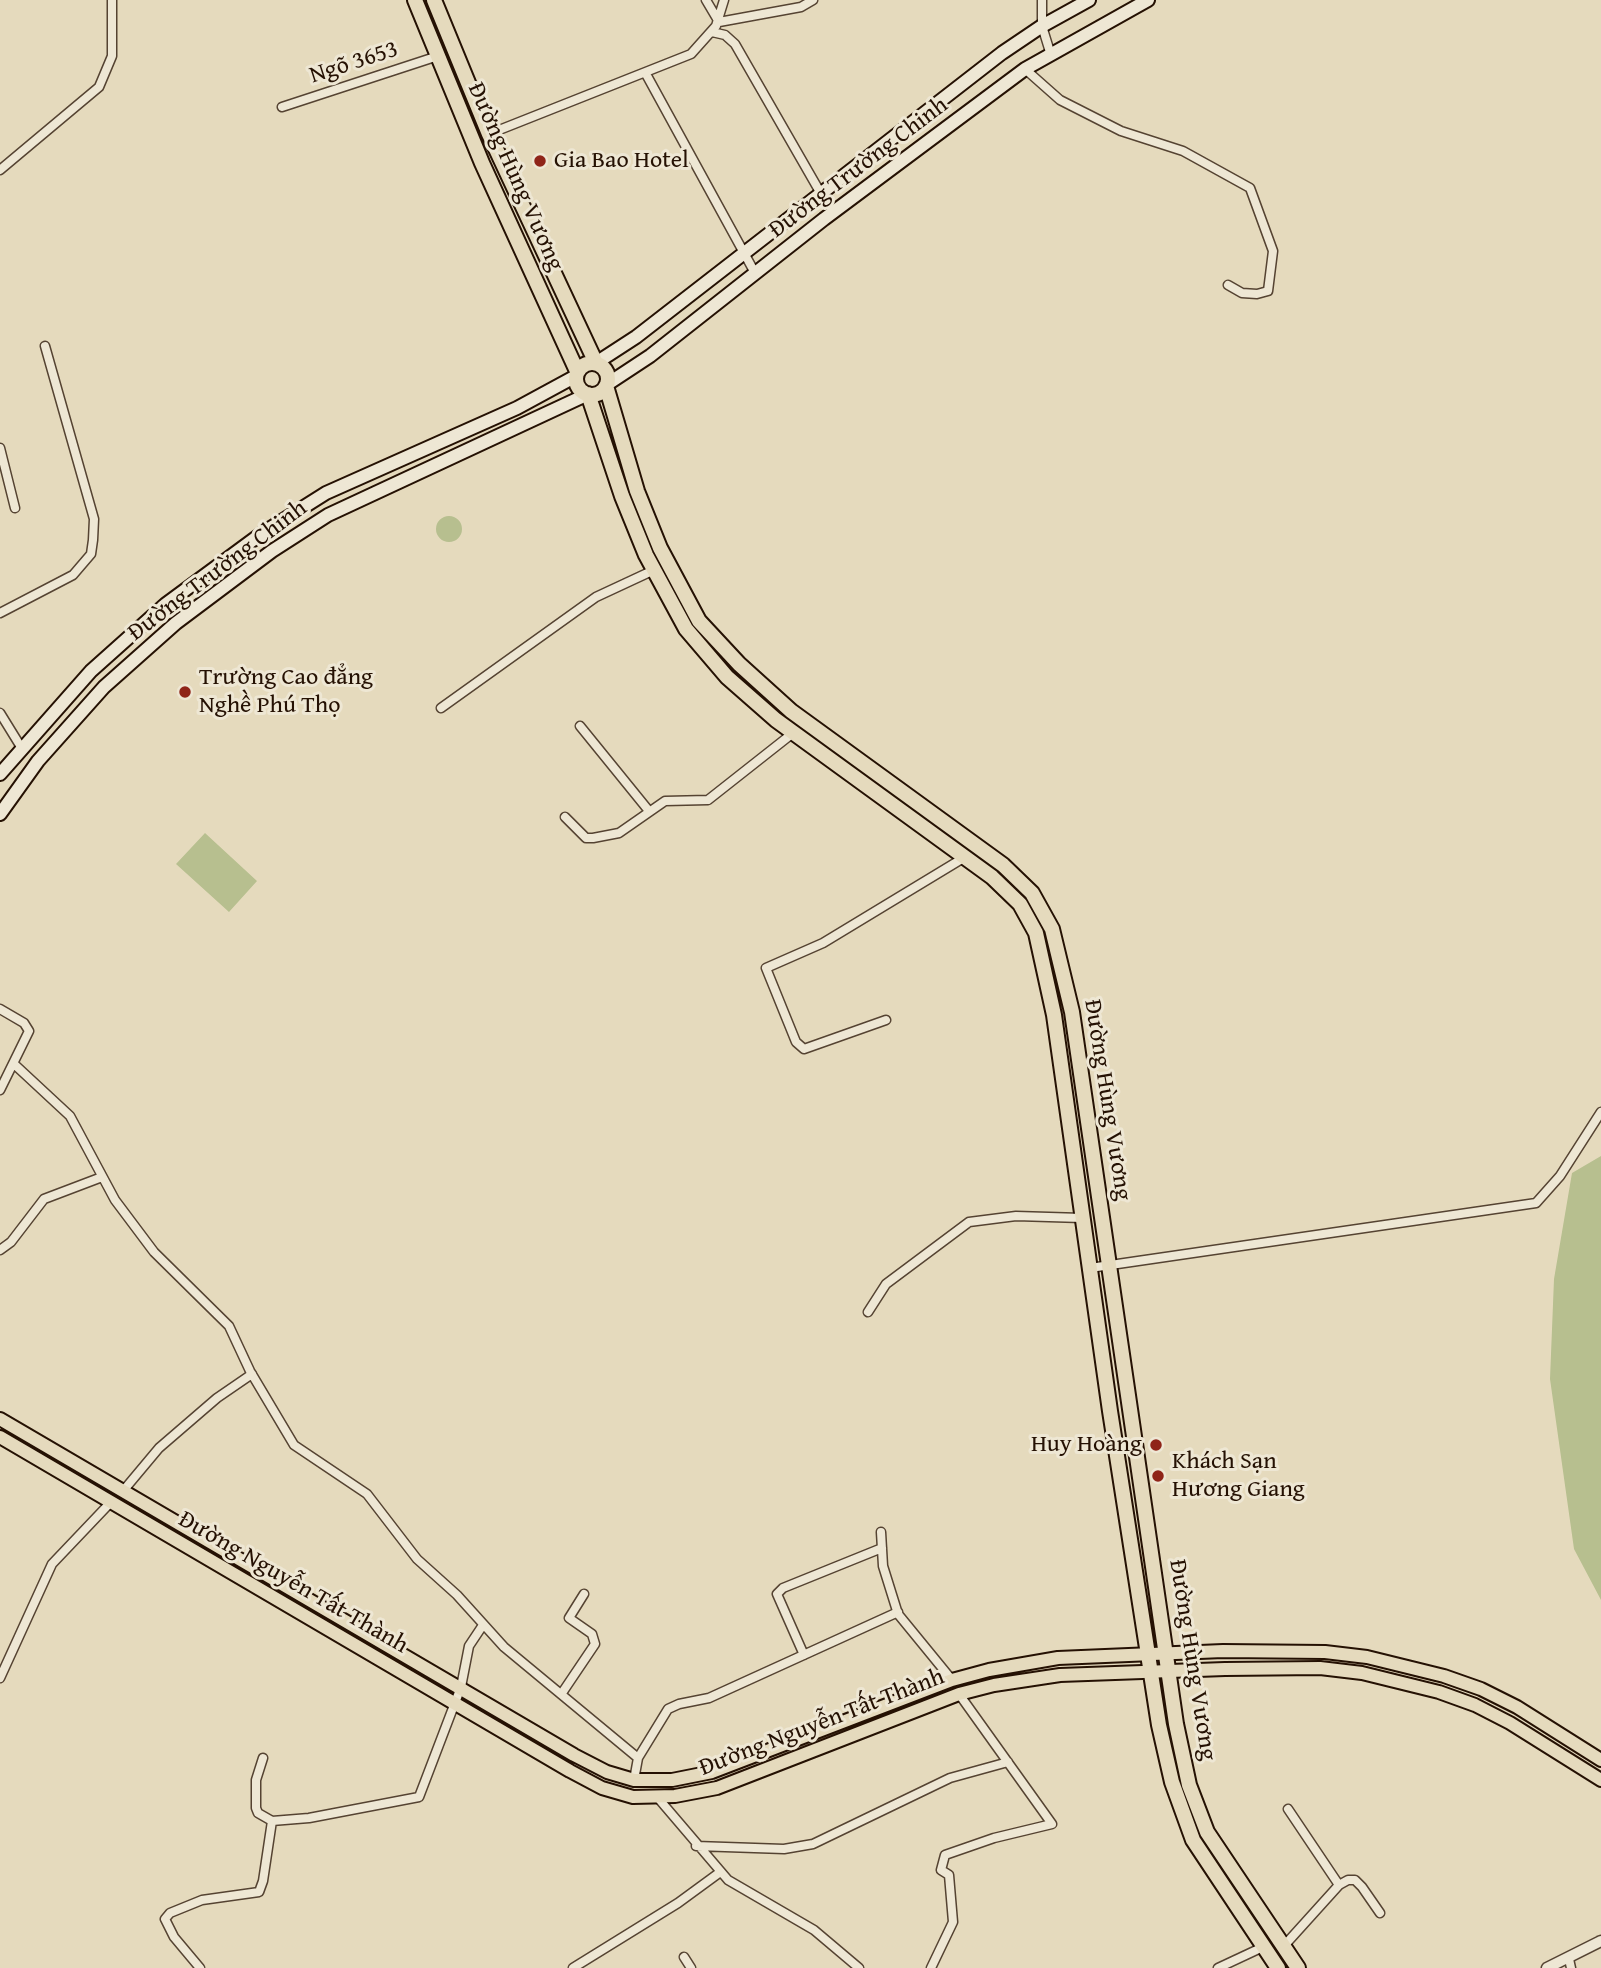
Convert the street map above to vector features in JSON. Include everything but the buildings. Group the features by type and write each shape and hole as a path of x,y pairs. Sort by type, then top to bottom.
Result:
{"highway":[{"name":"Đường Hùng Vương","path":"415,0 482,163 577,374"},
{"name":"Đường Hùng Vương","path":"434,0 489,134 596,363"},
{"path":"596,363 606,372 606,385 598,393 588,394 579,388 577,374 586,364 596,363"},
{"name":"Đường Hùng Vương","path":"606,385 637,491 660,548 699,621 738,664 791,710 981,848 1032,893 1043,910 1058,947 1072,1012 1166,1653 1189,1785 1207,1832 1298,1968"},
{"name":"Đường Hùng Vương","path":"588,394 622,496 654,570 686,629 727,677 793,733 965,857 1020,904 1039,942 1054,1015 1151,1673 1174,1790 1193,1840 1278,1968"}],"main road":[{"name":"Đường Trường Chinh","path":"596,363 636,337 820,192 1042,26 1090,0"},
{"name":"Đường Trường Chinh","path":"606,385 650,356 1025,69 1051,52 1148,0"},
{"name":"Đường Trường Chinh","path":"1,773 21,747 91,671 166,604 261,534 326,494 517,408 577,374"},
{"name":"Đường Trường Chinh","path":"0,814 20,784 104,687 176,623 272,551 328,515 588,394"},
{"path":"1,773 20,784"},
{"name":"Đường Nguyễn Tất Thành","path":"0,1419 574,1755 607,1772 634,1780 672,1780 712,1772 951,1681 980,1673 1058,1658 1166,1653 1325,1652 1406,1666 1481,1689 1551,1727 1601,1760"},
{"name":"Đường Nguyễn Tất Thành","path":"0,1437 602,1788 633,1797 658,1798 717,1788 964,1692 984,1687 1060,1675 1320,1668 1402,1681 1475,1705 1544,1742 1601,1780"},
{"path":"857,1717 863,1731"}],"street":[{"path":"0,170 99,87 112,56 112,0"},
{"path":"706,0 719,22"},
{"path":"489,134 691,54 719,22 724,0"},
{"path":"719,22 801,7 813,0"},
{"path":"1042,0 1042,26 1051,52"},
{"path":"712,32 724,34 735,44 820,192"},
{"name":"Ngõ 3653","path":"282,107 438,56"},
{"path":"1025,69 1060,100 1121,131 1184,151 1250,188 1273,251 1268,291 1257,294 1242,293 1228,285"},
{"path":"646,74 755,273"},
{"path":"0,613 74,575 91,554 94,519 45,346"},
{"path":"0,448 15,508"},
{"path":"441,708 596,597 654,570"},
{"path":"0,713 21,747"},
{"path":"580,726 649,811"},
{"path":"565,817 586,838 619,833 665,801 710,799 793,733"},
{"path":"886,1020 804,1049 796,1042 766,968 844,932 981,848"},
{"path":"0,1009 28,1027 28,1038 0,1090"},
{"path":"15,1064 70,1116 102,1177 155,1252 229,1326 252,1374 293,1445 368,1494 417,1559 457,1595 514,1656 638,1758"},
{"path":"1090,1268 1536,1203 1560,1176 1601,1112"},
{"path":"0,1250 11,1242 44,1199 102,1177"},
{"path":"868,1312 886,1284 969,1222 1016,1216 1082,1218"},
{"path":"123,1491 159,1448 217,1398 252,1374"},
{"path":"0,1678 52,1564 111,1502"},
{"path":"881,1532 883,1566 898,1612 951,1681"},
{"path":"804,1655 777,1594 783,1588 882,1548"},
{"path":"562,1693 594,1644 592,1634 569,1618 584,1594"},
{"path":"634,1780 638,1758 665,1712 673,1706 709,1698 898,1612"},
{"path":"263,1758 256,1780 256,1808 258,1813 272,1821 309,1818 419,1797 461,1687 469,1646 483,1625"},
{"path":"931,1968 953,1922 949,1875 942,1870 945,1855 994,1838 1052,1824 1008,1762 964,1692"},
{"path":"696,1846 784,1849 813,1844 950,1778 1008,1762"},
{"path":"658,1798 719,1872 736,1886 814,1930 859,1968"},
{"path":"1289,1810 1339,1885"},
{"path":"200,1968 165,1923 167,1916 202,1900 259,1892 272,1821"},
{"path":"573,1968 678,1903 719,1872"},
{"path":"1283,1947 1339,1885 1354,1880 1380,1913"},
{"path":"1546,1968 1570,1964 1601,1941"},
{"path":"1218,1968 1264,1947"},
{"path":"684,1957 691,1968"}],"green space":[{"path":"449,516 458,520 462,529 458,538 449,542 440,538 436,529 440,520"},
{"path":"205,833 257,881 229,912 176,864"},
{"path":"1601,1156 1601,1600 1574,1549 1550,1379 1554,1279 1572,1173"}],"place":[{"name":"Gia Bao Hotel","path":"540,161"},
{"name":"Trường Cao đẳng Nghề Phú Thọ","path":"185,692"},
{"name":"Huy Hoàng","path":"1156,1445"},
{"name":"Khách Sạn Hương Giang","path":"1158,1476"}]}
